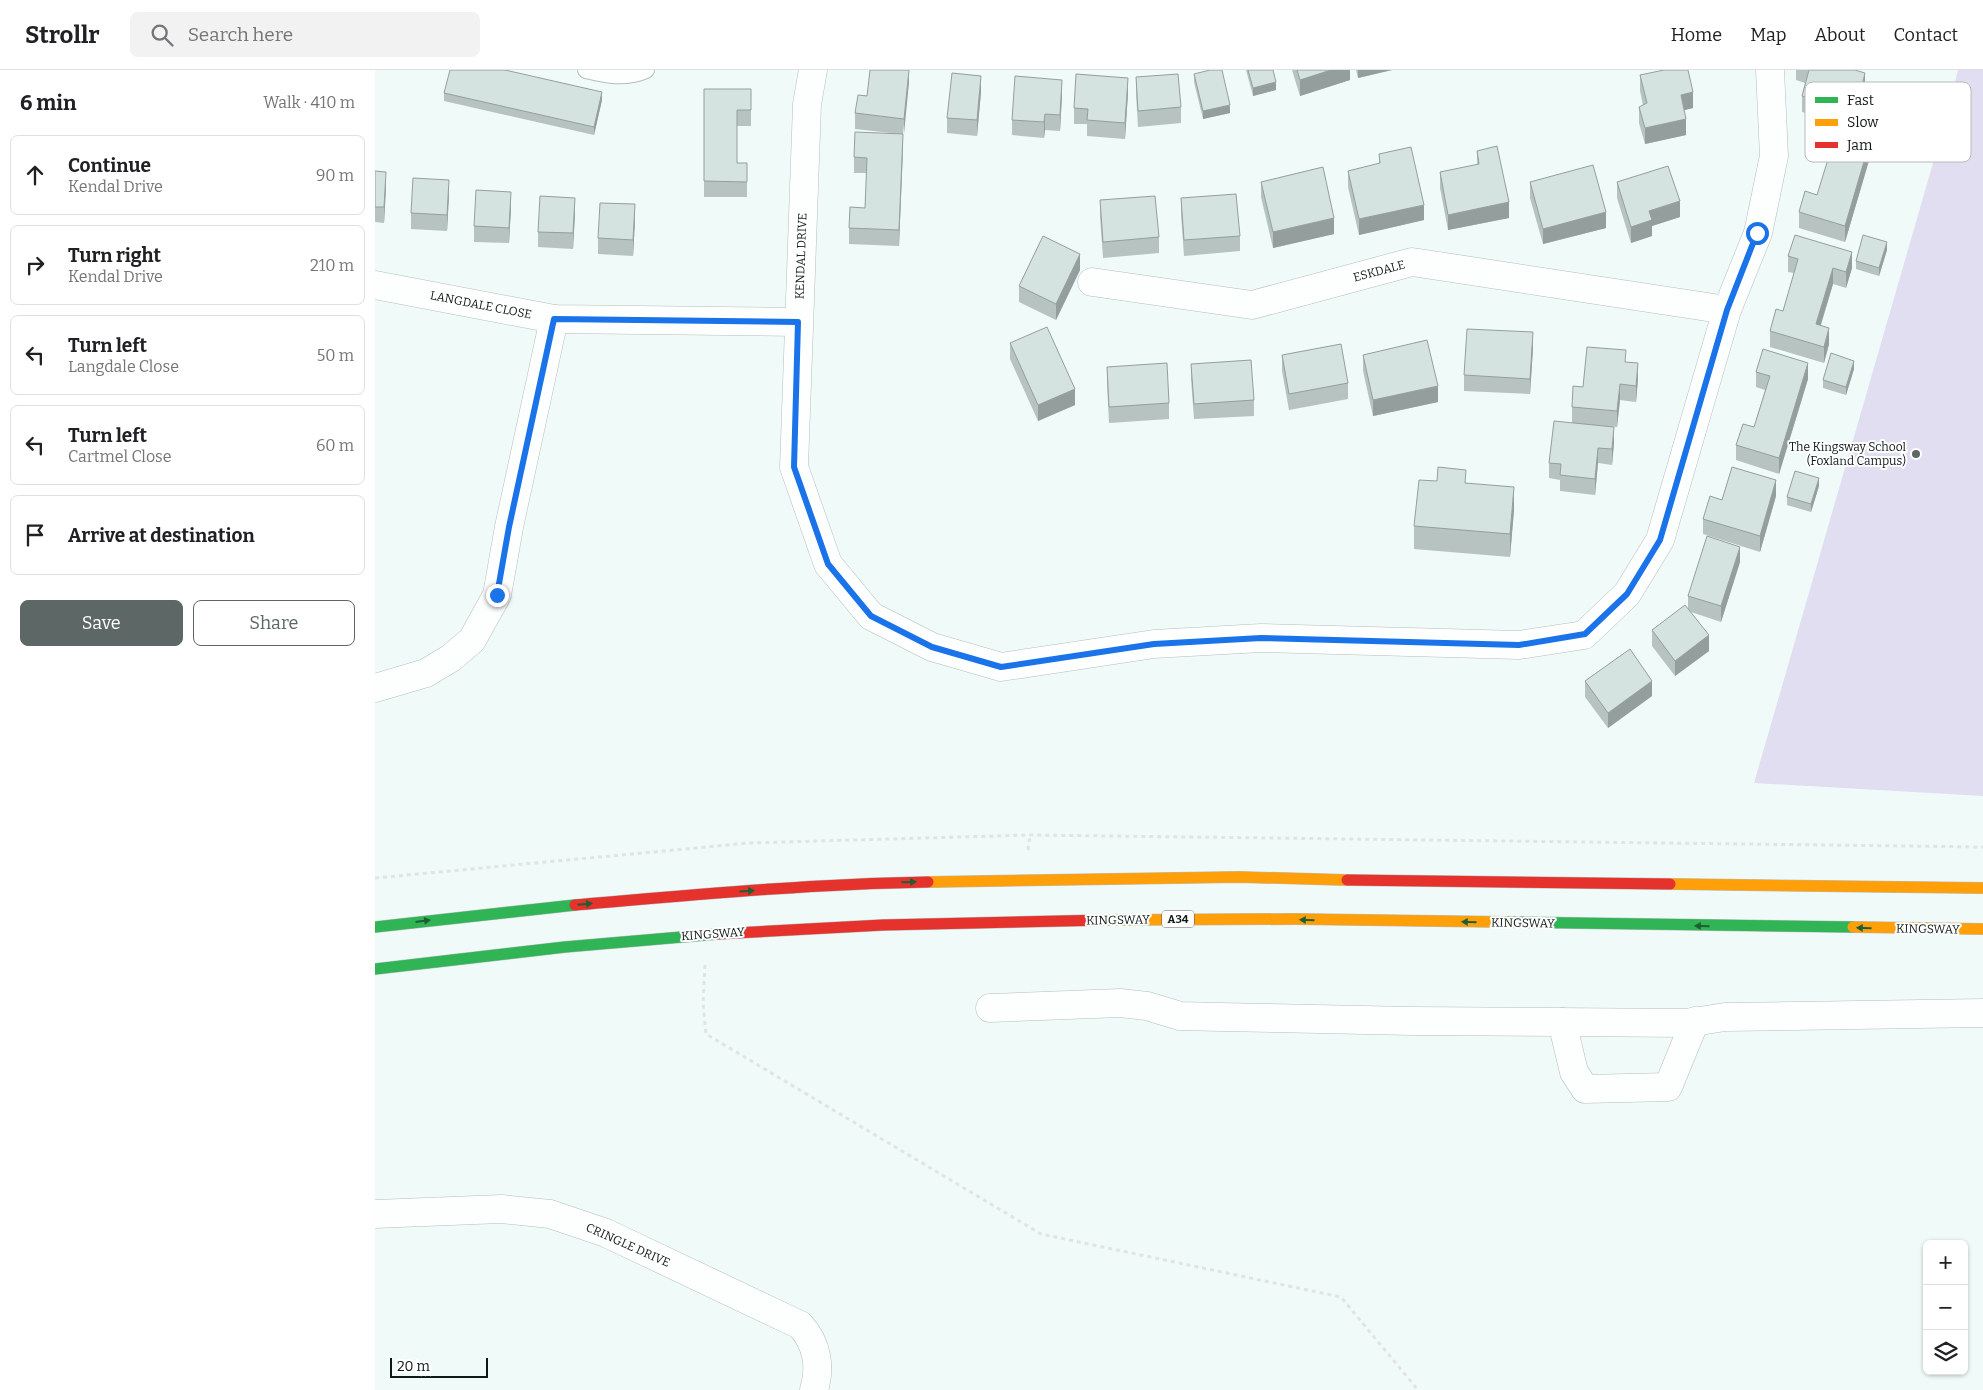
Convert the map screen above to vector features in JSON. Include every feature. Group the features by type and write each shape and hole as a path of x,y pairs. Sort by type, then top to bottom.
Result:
{"highway":[{"path":"375,927 535,908 713,893 883,883 1239,877 1365,881 1983,888"},
{"name":"KINGSWAY","path":"375,969 526,950 707,934 881,925 1232,918 1983,929"}],"street":[{"name":"KENDAL DRIVE","path":"813,70 807,104 794,467 828,564 871,616 932,647 1001,667 1154,644 1261,638 1519,645 1585,634 1627,594 1660,540 1727,310 1757,233 1773,156 1770,70"},
{"name":"ESKDALE","path":"1092,282 1252,305 1412,262 1727,310"},
{"name":"LANGDALE CLOSE","path":"375,285 554,319 798,322"},
{"path":"375,688 426,673 451,658 472,640 497,595 509,527 554,319"},
{"path":"990,1008 1121,1003 1147,1006 1180,1016 1401,1021 1562,1022 1695,1021 1725,1017 1983,1013"},
{"path":"1562,1022 1573,1072 1585,1089 1668,1087 1695,1021"},
{"name":"CRINGLE DRIVE","path":"375,1214 501,1209 550,1214 606,1233 800,1326 809,1335 815,1351 818,1367 815,1390"}],"lane":[{"path":"586,70 607,75 627,76 646,70"}],"path":[{"path":"707,934 703,1003 706,1034 1041,1234 1341,1296 1418,1390"}],"shaded area":[{"name":"The Kingsway School (Foxland Campus)","path":"1958,70 1983,70 1983,796 1754,783 1933,162 1971,162 1971,82 1955,82"}],"building":[{"path":"450,70 505,70 602,92 594,127 444,93"},
{"path":"870,70 909,70 904,119 855,113 858,95 867,96"},
{"path":"1210,70 1222,70 1230,105 1203,111 1194,74"},
{"path":"1248,70 1273,70 1276,82 1253,88"},
{"path":"1297,70 1331,70 1300,80"},
{"path":"1664,70 1688,70 1693,92 1681,95 1686,119 1645,128 1639,107 1647,103 1640,75"},
{"path":"1809,70 1855,70 1865,73 1863,82 1806,82"},
{"path":"952,73 981,76 977,120 947,118"},
{"path":"1076,74 1128,78 1125,123 1087,120 1088,109 1074,108"},
{"path":"1178,74 1181,107 1138,111 1136,77"},
{"path":"1015,76 1062,80 1060,115 1045,114 1044,122 1012,120"},
{"path":"1805,85 1805,97 1802,96"},
{"path":"704,89 751,89 751,110 737,110 737,163 747,163 747,182 704,181"},
{"path":"855,132 903,134 899,230 849,228 850,207 865,208 867,158 854,157"},
{"path":"1497,146 1509,202 1448,215 1440,172 1479,164 1477,151"},
{"path":"1411,147 1424,205 1359,219 1348,171 1380,163 1379,154"},
{"path":"1827,162 1864,162 1845,226 1799,212 1805,191 1817,195"},
{"path":"1593,165 1606,212 1543,229 1530,182"},
{"path":"1668,166 1680,201 1649,211 1652,220 1631,227 1617,182"},
{"path":"1323,167 1334,218 1273,232 1261,182"},
{"path":"375,171 386,172 384,207 375,207"},
{"path":"413,178 449,180 447,215 411,213"},
{"path":"476,190 511,192 509,228 474,226"},
{"path":"1236,194 1240,236 1184,240 1181,198"},
{"path":"540,196 575,198 573,233 538,232"},
{"path":"1155,196 1159,237 1103,242 1100,200"},
{"path":"600,203 635,204 633,240 598,238"},
{"path":"1795,235 1852,252 1846,272 1833,268 1816,324 1829,328 1824,347 1770,331 1776,309 1783,311 1798,259 1788,256"},
{"path":"1863,235 1887,242 1879,268 1856,261"},
{"path":"1043,236 1080,254 1056,304 1019,286"},
{"path":"1047,327 1075,389 1038,405 1010,343"},
{"path":"1467,329 1533,332 1530,379 1464,375"},
{"path":"1427,340 1438,386 1373,400 1363,355"},
{"path":"1341,344 1348,383 1289,394 1282,355"},
{"path":"1587,347 1626,350 1625,362 1638,363 1636,386 1620,384 1617,411 1572,407 1573,386 1583,387"},
{"path":"1763,349 1808,363 1779,458 1736,445 1743,424 1754,427 1770,376 1756,372"},
{"path":"1831,353 1854,361 1846,387 1823,380"},
{"path":"1251,360 1254,400 1194,404 1191,364"},
{"path":"1167,363 1169,403 1109,407 1107,367"},
{"path":"1554,421 1614,427 1612,449 1598,448 1595,479 1560,475 1561,464 1549,463"},
{"path":"1438,467 1466,470 1465,483 1514,487 1510,534 1414,526 1419,480 1437,481"},
{"path":"1732,467 1776,480 1760,536 1703,519 1710,496 1722,500"},
{"path":"1795,471 1819,478 1811,504 1787,497"},
{"path":"1707,536 1740,547 1721,606 1688,596"},
{"path":"1685,605 1709,635 1675,661 1652,630"},
{"path":"1630,649 1652,681 1608,713 1585,681"}],"traffic: fast":[{"path":"375,927 575,905"},
{"path":"1507,922 1853,927"},
{"path":"375,969 565,947 717,934"}],"traffic: slow":[{"path":"928,882 1239,877 1347,880"},
{"path":"1670,884 1983,888"},
{"path":"1107,920 1295,919 1507,922"},
{"path":"1853,927 1983,929"}],"traffic: jam":[{"path":"1347,880 1670,884"},
{"path":"575,905 795,888 928,882"},
{"path":"717,934 883,925 1107,920"}],"place":[{"name":"The Kingsway School (Foxland Campus)","path":"1916,454"}],"route":[{"path":"497,595 509,527 554,319 798,322 794,467 828,564 871,616 932,647 1001,667 1154,644 1261,638 1519,645 1585,634 1627,594 1660,540 1727,310 1757,233"}]}
